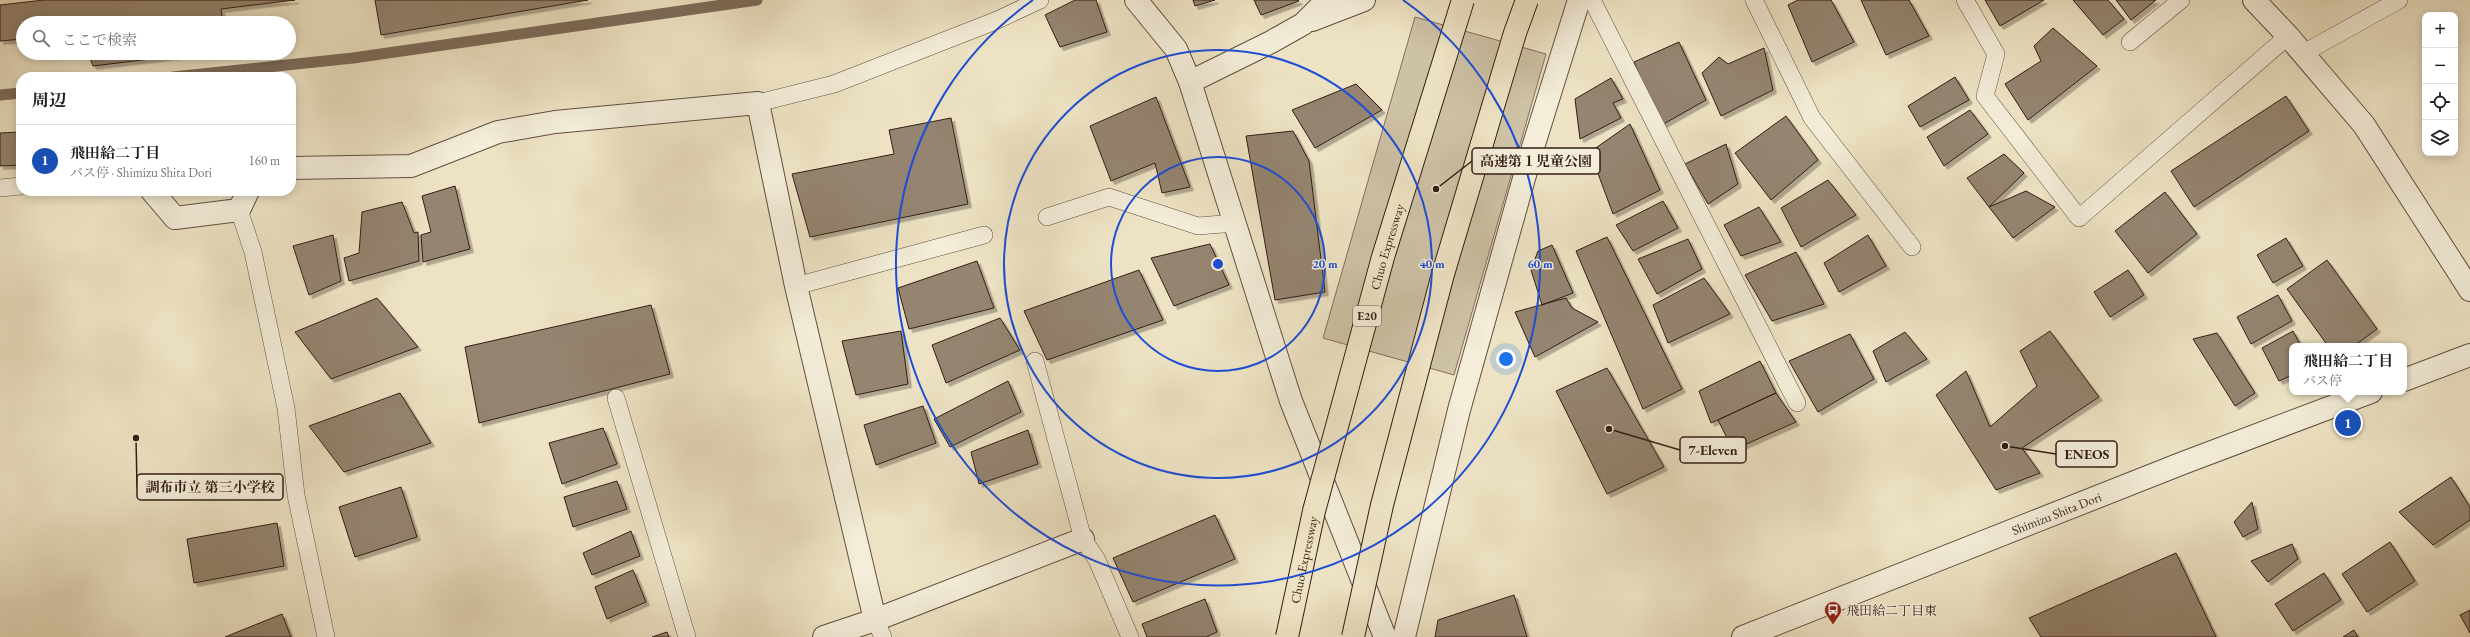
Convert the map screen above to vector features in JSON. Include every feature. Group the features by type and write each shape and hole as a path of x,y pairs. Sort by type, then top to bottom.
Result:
{"highway":[{"name":"Chuo Expressway","path":"1287,637 1314,511 1383,257 1463,0"},
{"path":"1353,637 1382,505 1443,274 1515,33 1527,0"}],"street":[{"path":"1136,0 1176,49 1190,82 1290,401 1385,637"},
{"path":"1303,24 1327,0"},
{"path":"1190,82 1271,42 1303,24 1364,0"},
{"path":"1404,637 1461,402 1530,157 1578,0"},
{"path":"2254,0 2288,36 2364,125 2470,290"},
{"path":"296,168 411,166 498,132 555,122 758,103 796,286 879,629"},
{"path":"156,196 176,218 243,200"},
{"path":"2407,379 2470,355"},
{"name":"Shimizu Shita Dori","path":"1744,637 2183,463 2363,395"},
{"path":"824,637 879,629 1083,538"}],"lane":[{"path":"758,103 834,84 994,21 1040,0"},
{"path":"1592,0 1797,403"},
{"path":"1754,0 1812,118 1912,247"},
{"path":"1965,0 1996,54 1985,96 2079,218 2288,36"},
{"path":"2130,42 2181,0"},
{"path":"2302,54 2400,0"},
{"path":"0,188 16,186"},
{"path":"1047,217 1109,197 1198,226 1235,223"},
{"path":"243,200 286,408 296,495 326,637"},
{"path":"796,286 984,235"},
{"path":"1035,362 1083,538 1097,560 1130,637"},
{"path":"616,398 687,637"}],"shaded area":[{"path":"1415,17 1546,54 1454,375 1323,338"}],"building":[{"path":"44,0 295,0 221,9 222,16 16,16 16,40 0,41 0,5"},
{"path":"375,0 588,0 381,35"},
{"path":"1075,0 1096,0 1107,32 1060,47 1045,15"},
{"path":"1193,0 1215,0 1195,6"},
{"path":"1254,0 1298,0 1299,1 1261,15"},
{"path":"1798,0 1831,0 1854,42 1812,62 1788,5"},
{"path":"1861,0 1909,0 1929,36 1886,55"},
{"path":"1985,0 2044,0 2000,26"},
{"path":"2073,0 2108,0 2124,19 2103,35"},
{"path":"2116,0 2156,0 2131,20"},
{"path":"2053,28 2097,66 2028,120 2005,84 2041,61 2034,46"},
{"path":"1679,42 1706,100 1660,126 1634,62"},
{"path":"1764,48 1773,90 1721,116 1702,73 1719,57 1728,64"},
{"path":"91,60 142,60 93,66"},
{"path":"1955,77 1969,100 1920,127 1908,106"},
{"path":"1611,78 1623,99 1613,103 1621,118 1580,139 1575,99"},
{"path":"1356,84 1382,110 1315,148 1292,110"},
{"path":"2286,96 2309,131 2194,207 2171,171"},
{"path":"1156,97 1190,187 1162,193 1155,163 1111,181 1090,126"},
{"path":"1970,110 1988,134 1944,166 1927,137"},
{"path":"1786,116 1818,160 1771,200 1735,153"},
{"path":"951,118 968,204 810,237 792,174 894,154 889,130"},
{"path":"1630,124 1660,190 1613,214 1590,152"},
{"path":"1293,131 1309,161 1325,292 1275,300 1246,136"},
{"path":"16,132 16,165 0,166 0,133"},
{"path":"1726,144 1738,184 1708,204 1685,164"},
{"path":"2004,154 2024,173 1989,207 1967,178"},
{"path":"1828,180 1856,215 1801,247 1781,208"},
{"path":"455,186 470,249 423,262 421,235 431,232 422,196"},
{"path":"2026,191 2055,207 2013,238 1989,207"},
{"path":"2165,192 2197,234 2148,273 2115,231"},
{"path":"1663,201 1678,228 1633,251 1616,225"},
{"path":"402,202 414,233 418,232 419,261 349,281 344,258 359,253 362,212"},
{"path":"1759,207 1781,242 1741,256 1724,225"},
{"path":"333,235 341,281 309,295 293,246"},
{"path":"1868,235 1886,266 1839,292 1824,263"},
{"path":"1607,237 1682,389 1643,409 1576,251"},
{"path":"2286,238 2303,266 2273,283 2257,255"},
{"path":"1688,239 1702,269 1657,294 1638,259"},
{"path":"1210,244 1229,285 1174,306 1151,258"},
{"path":"1552,245 1573,293 1542,305 1531,270 1538,251"},
{"path":"1796,252 1824,304 1772,321 1745,275"},
{"path":"2327,260 2377,329 2358,343 2326,343 2287,289"},
{"path":"977,261 994,308 909,329 898,288"},
{"path":"1139,270 1163,320 1047,360 1024,311"},
{"path":"2128,270 2144,295 2110,317 2094,292"},
{"path":"1704,278 1730,314 1668,343 1653,305"},
{"path":"2278,295 2292,321 2251,344 2237,317"},
{"path":"377,298 418,347 331,379 295,332"},
{"path":"1566,298 1572,308 1598,322 1535,357 1515,312"},
{"path":"651,305 670,374 479,423 465,347"},
{"path":"1000,318 1020,350 946,383 932,345"},
{"path":"901,331 908,384 856,395 842,341"},
{"path":"2050,331 2099,397 2022,448 2040,473 1996,490 1936,395 1966,371 1990,427 2037,386 2020,351"},
{"path":"2293,331 2299,343 2289,343 2289,376 2279,381 2262,348"},
{"path":"1905,332 1927,359 1886,382 1873,351"},
{"path":"2217,333 2255,393 2235,406 2193,339"},
{"path":"1850,334 1874,379 1818,412 1789,361"},
{"path":"1760,361 1776,393 1711,423 1699,391"},
{"path":"1607,368 1664,467 1607,494 1556,391"},
{"path":"1008,381 1021,412 950,447 934,419"},
{"path":"400,393 431,443 344,472 309,426"},
{"path":"1776,393 1796,422 1733,450 1718,420"},
{"path":"923,406 936,443 876,465 864,425"},
{"path":"603,428 617,464 562,484 549,443"},
{"path":"1028,430 1038,464 979,484 971,452"},
{"path":"2451,477 2470,507 2470,520 2433,545 2399,512"},
{"path":"617,481 627,509 573,527 564,497"},
{"path":"401,487 417,537 355,557 339,507"},
{"path":"2252,502 2258,529 2243,537 2234,522"},
{"path":"1215,515 1235,559 1133,602 1113,558"},
{"path":"277,523 284,566 194,583 187,539"},
{"path":"631,531 640,556 592,575 583,553"},
{"path":"2390,542 2415,581 2367,612 2342,574"},
{"path":"2292,544 2298,559 2268,582 2251,561"},
{"path":"2176,553 2216,637 2041,637 2029,618"},
{"path":"633,570 646,602 607,619 595,587"},
{"path":"2324,573 2341,600 2293,631 2275,604"},
{"path":"1514,595 1527,637 1435,637 1438,620"},
{"path":"1205,599 1217,632 1206,637 1147,637 1142,624"},
{"path":"2470,610 2470,633 2460,615"},
{"path":"282,614 291,637 225,637"},
{"path":"2354,630 2358,637 2343,637"},
{"path":"667,632 669,637 652,637"}],"waterway":[{"path":"220,72 353,58 757,0"},
{"path":"0,95 16,93"}],"place":[{"name":"高速第１児童公園","path":"1436,189"},
{"name":"飛田給二丁目","path":"2348,423"},
{"name":"7-Eleven","path":"1609,429"},
{"name":"調布市立 第三小学校","path":"136,438"},
{"name":"ENEOS","path":"2005,446"},
{"name":"飛田給二丁目東","path":"1833,625"}]}
